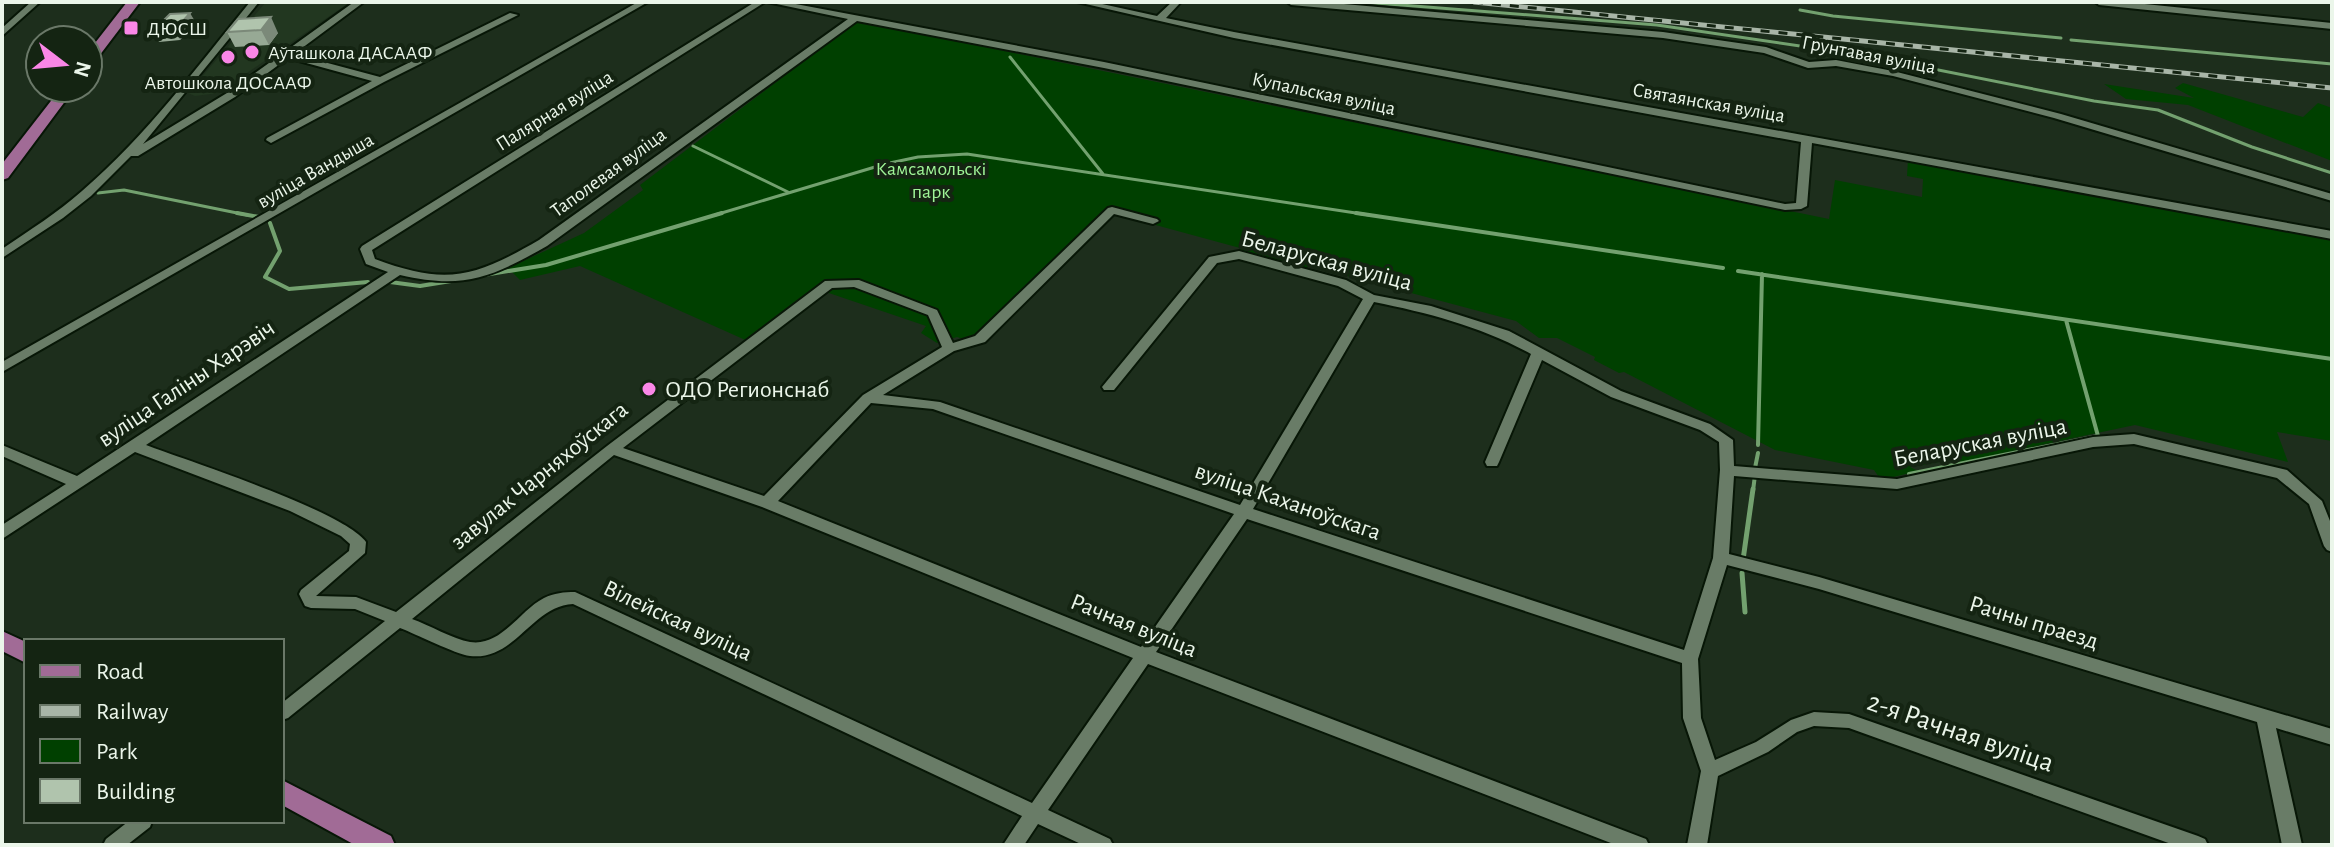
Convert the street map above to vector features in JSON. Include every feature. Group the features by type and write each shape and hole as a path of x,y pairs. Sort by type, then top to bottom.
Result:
{"main road":[{"path":"104,40 134,2"},
{"path":"2,175 56,104"},
{"path":"2,640 24,652"},
{"path":"284,793 381,845"}],"street":[{"path":"2,33 36,2"},
{"path":"2,254 59,216 117,165 255,2"},
{"path":"117,165 231,95 360,2"},
{"name":"вуліца Вандыша","path":"2,368 644,2"},
{"name":"Палярная вуліца","path":"396,272 370,261 366,249 761,2"},
{"name":"Купальская вуліца","path":"771,2 1104,65 1785,207 1801,206 1807,138"},
{"name":"Святаянская вуліца","path":"1081,2 1159,19 2332,235"},
{"path":"1159,19 1177,2"},
{"name":"Грунтавая вуліца","path":"1291,2 1663,35 1766,50 1808,65 1823,60 1864,67 2100,128 2332,198"},
{"path":"2099,2 2332,26"},
{"path":"271,140 381,80 513,15"},
{"name":"Таполевая вуліца","path":"396,272 447,278 491,272 543,243 854,19"},
{"path":"286,55 381,80"},
{"path":"142,139 159,140"},
{"path":"767,503 868,398 949,348 980,339 1112,210 1153,221"},
{"name":"Беларуская вуліца","path":"1109,387 1213,260 1239,255 1342,283 1370,298 1427,309 1489,329 1616,394 1705,427 1726,440 1727,470 1897,484 2093,442 2134,439 2282,474 2315,501 2332,546"},
{"name":"вуліца Галіны Харэвіч","path":"2,533 396,272"},
{"name":"завулак Чарняхоўскага","path":"284,711 612,449 829,284 855,283 933,313 949,348"},
{"path":"1013,845 1244,512 1370,298"},
{"path":"1492,462 1538,353"},
{"name":"вуліца Каханоўскага","path":"868,398 935,405 1244,512 1690,659"},
{"name":"Вілейская вуліца","path":"135,446 295,507 346,532 358,542 357,553 307,594 311,602 356,603 470,649 489,648 544,605 564,597 575,598 1103,845"},
{"name":"Рачная вуліца","path":"612,449 767,503 1144,655 1639,845"},
{"path":"2,450 78,483"},
{"path":"1697,845 1710,771 1692,718 1690,659 1721,558 1727,470"},
{"name":"Рачны праезд","path":"1721,558 1819,583 2332,737"},
{"path":"2265,716 2292,845"},
{"name":"2-я Рачная вуліца","path":"1710,771 1762,747 1791,727 1814,719 1849,721 2198,845"},
{"path":"113,845 140,823"}],"shaded area":[{"name":"Аўташкола ДАСААФ","path":"266,2 350,2 319,5 347,4 218,93 195,96 188,93"}],"green space":[{"name":"Камсамольскі парк","path":"862,22 1829,219 1835,180 1922,197 1923,179 1907,176 1908,159 2332,239 2332,441 2277,432 2288,462 2135,425 1960,462 1956,459 1910,467 1918,471 1881,480 1874,470 1775,450 1624,372 1619,373 1557,338 1539,338 1516,321 1310,266 1304,269 1104,211 1086,227 1088,230 1030,280 1034,281 982,331 966,340 957,337 937,343 921,333 926,326 823,291 752,343 580,266 520,280 508,268 584,233 643,190 640,185 853,24"},
{"path":"2183,83 2303,117 2318,103 2332,108 2332,161 2188,105 2126,99 2104,84 2194,98 2175,88"}],"building":[{"path":"190,13 175,30 153,31 170,14"},
{"path":"271,17 261,30 227,32 238,19"}],"waterway":[{"path":"1363,2 1657,25 1868,56 2094,101 2158,110 2252,147 2332,173"},
{"path":"1800,10 1833,16 2061,38"},
{"path":"2071,40 2332,64"},
{"path":"1010,57 1103,174"},
{"path":"693,146 788,192"},
{"path":"715,215 885,164 918,157 967,154 1369,215"},
{"path":"98,193 124,190 239,213"},
{"path":"239,213 259,217"},
{"path":"239,213 247,215"},
{"path":"484,275 546,265 722,213"},
{"path":"1356,213 1723,268"},
{"path":"270,223 280,251 265,277 289,289 368,282"},
{"path":"1738,271 1762,275"},
{"path":"1758,445 1762,275"},
{"path":"1762,275 2332,359"},
{"path":"390,282 420,286 451,281"},
{"path":"1909,474 2098,436 2066,320"},
{"path":"1755,468 1758,453"},
{"path":"1753,491 1755,475"},
{"path":"1743,560 1753,489"},
{"path":"1742,573 1745,612"}],"railway":[{"path":"1474,2 2332,88"}],"place":[{"name":"ДЮСШ","path":"131,28"},
{"name":"Аўташкола ДАСААФ","path":"252,52"},
{"name":"Автошкола ДОСААФ","path":"228,57"},
{"name":"ОДО Регионснаб","path":"649,389"}]}
